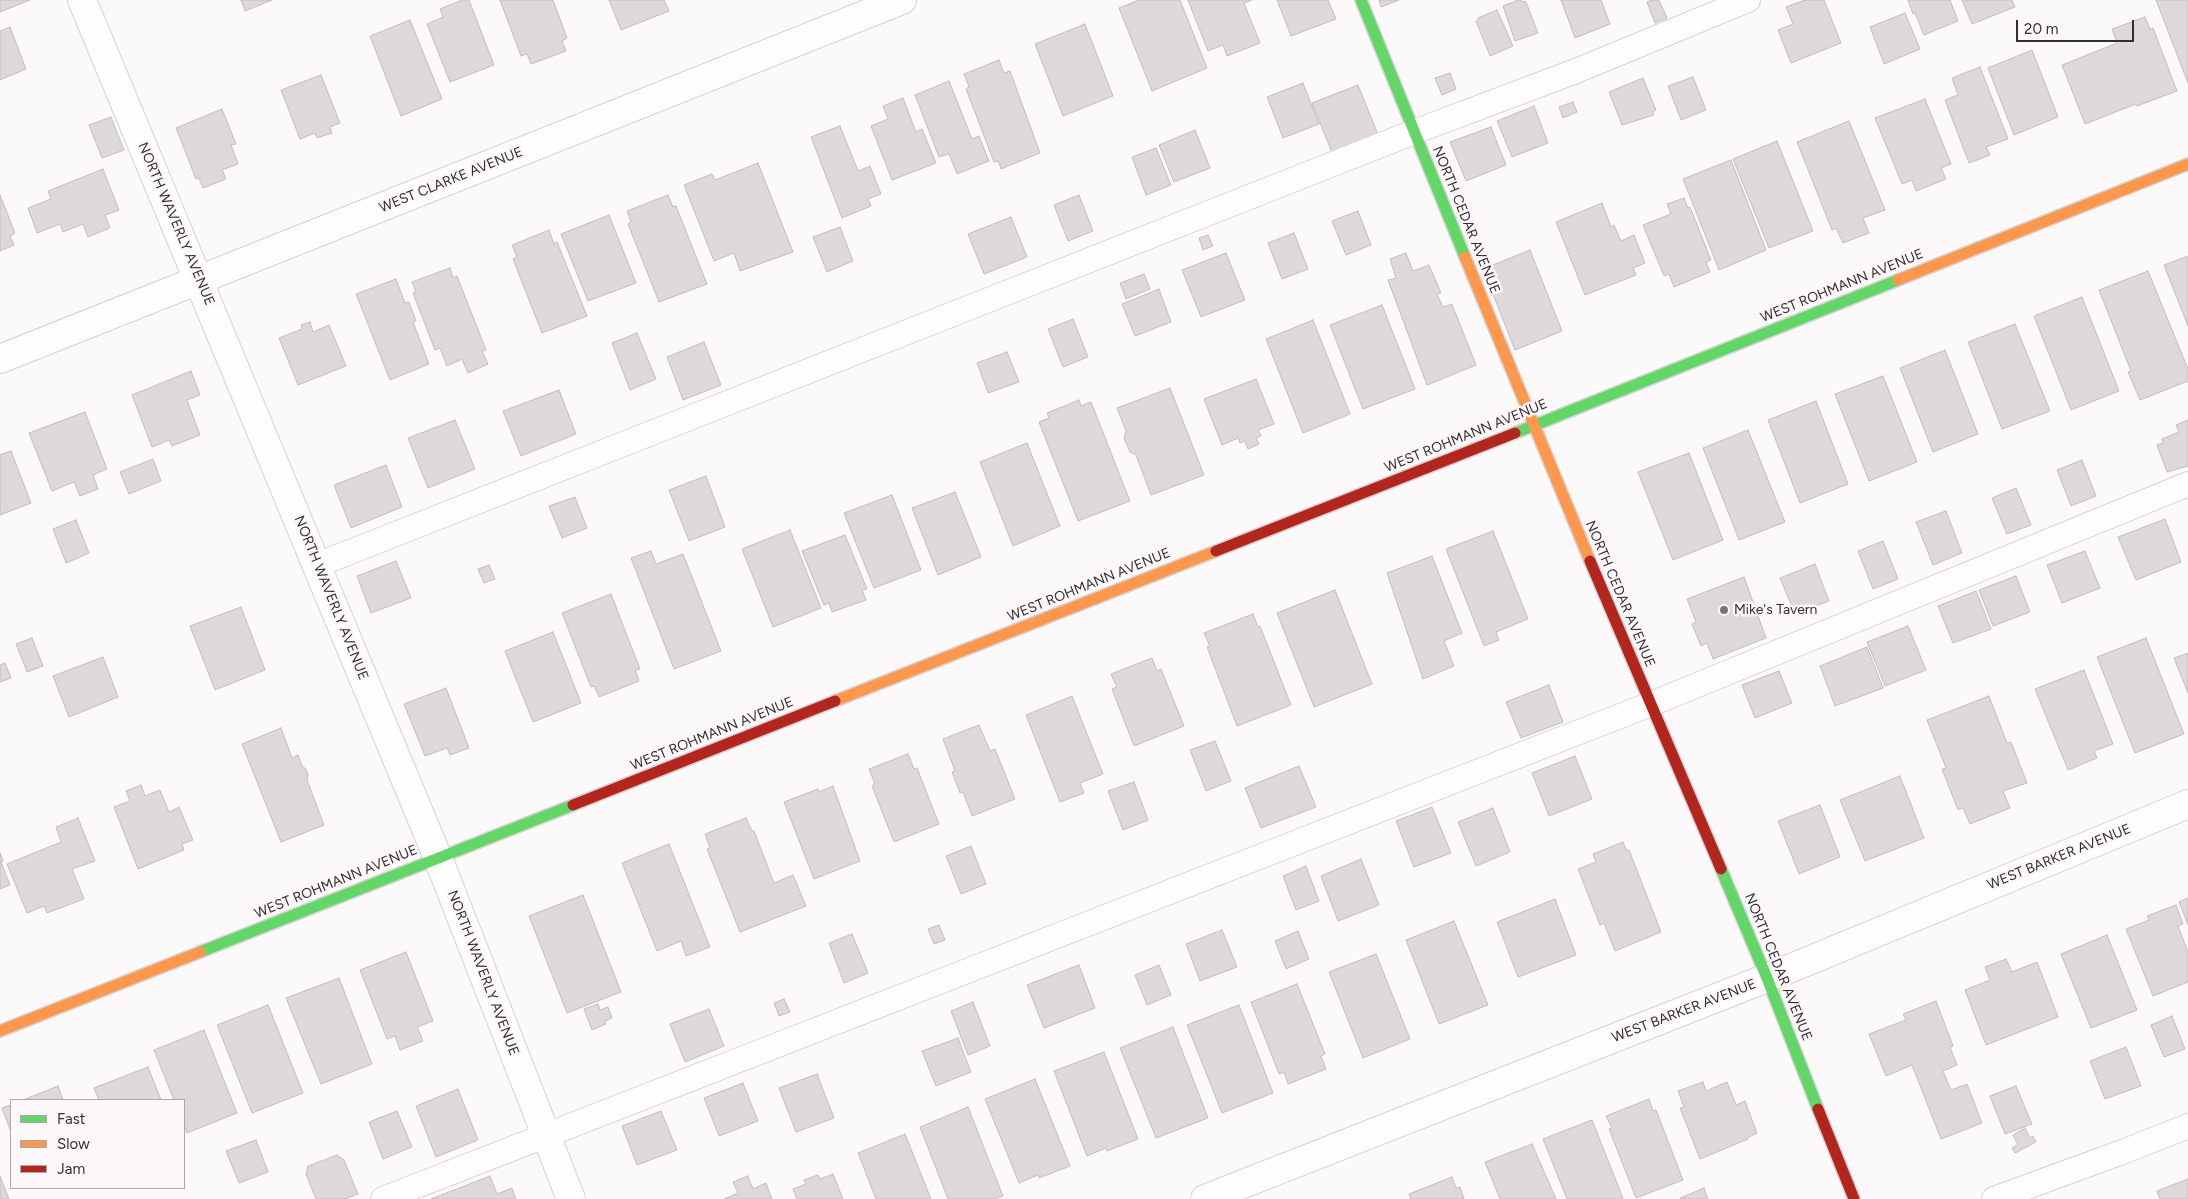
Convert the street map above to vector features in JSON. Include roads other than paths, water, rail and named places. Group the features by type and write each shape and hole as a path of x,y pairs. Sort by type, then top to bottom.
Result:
{"street":[{"name":"NORTH WAVERLY AVENUE","path":"82,0 438,858 571,1199"},
{"name":"WEST CLARKE AVENUE","path":"0,359 902,0"},
{"name":"NORTH CEDAR AVENUE","path":"1361,0 1533,426 1767,978 1854,1199"},
{"name":"WEST ROHMANN AVENUE","path":"0,1031 1533,426 2188,164"},
{"name":"WEST BARKER AVENUE","path":"1205,1199 1767,978 2188,804"}],"lane":[{"path":"317,565 1414,132 1576,71 1748,0"},
{"path":"383,1199 1651,704 2188,484"},
{"path":"1994,1199 2188,1126"}],"place":[{"name":"Mike's Tavern","path":"1724,610"}]}
